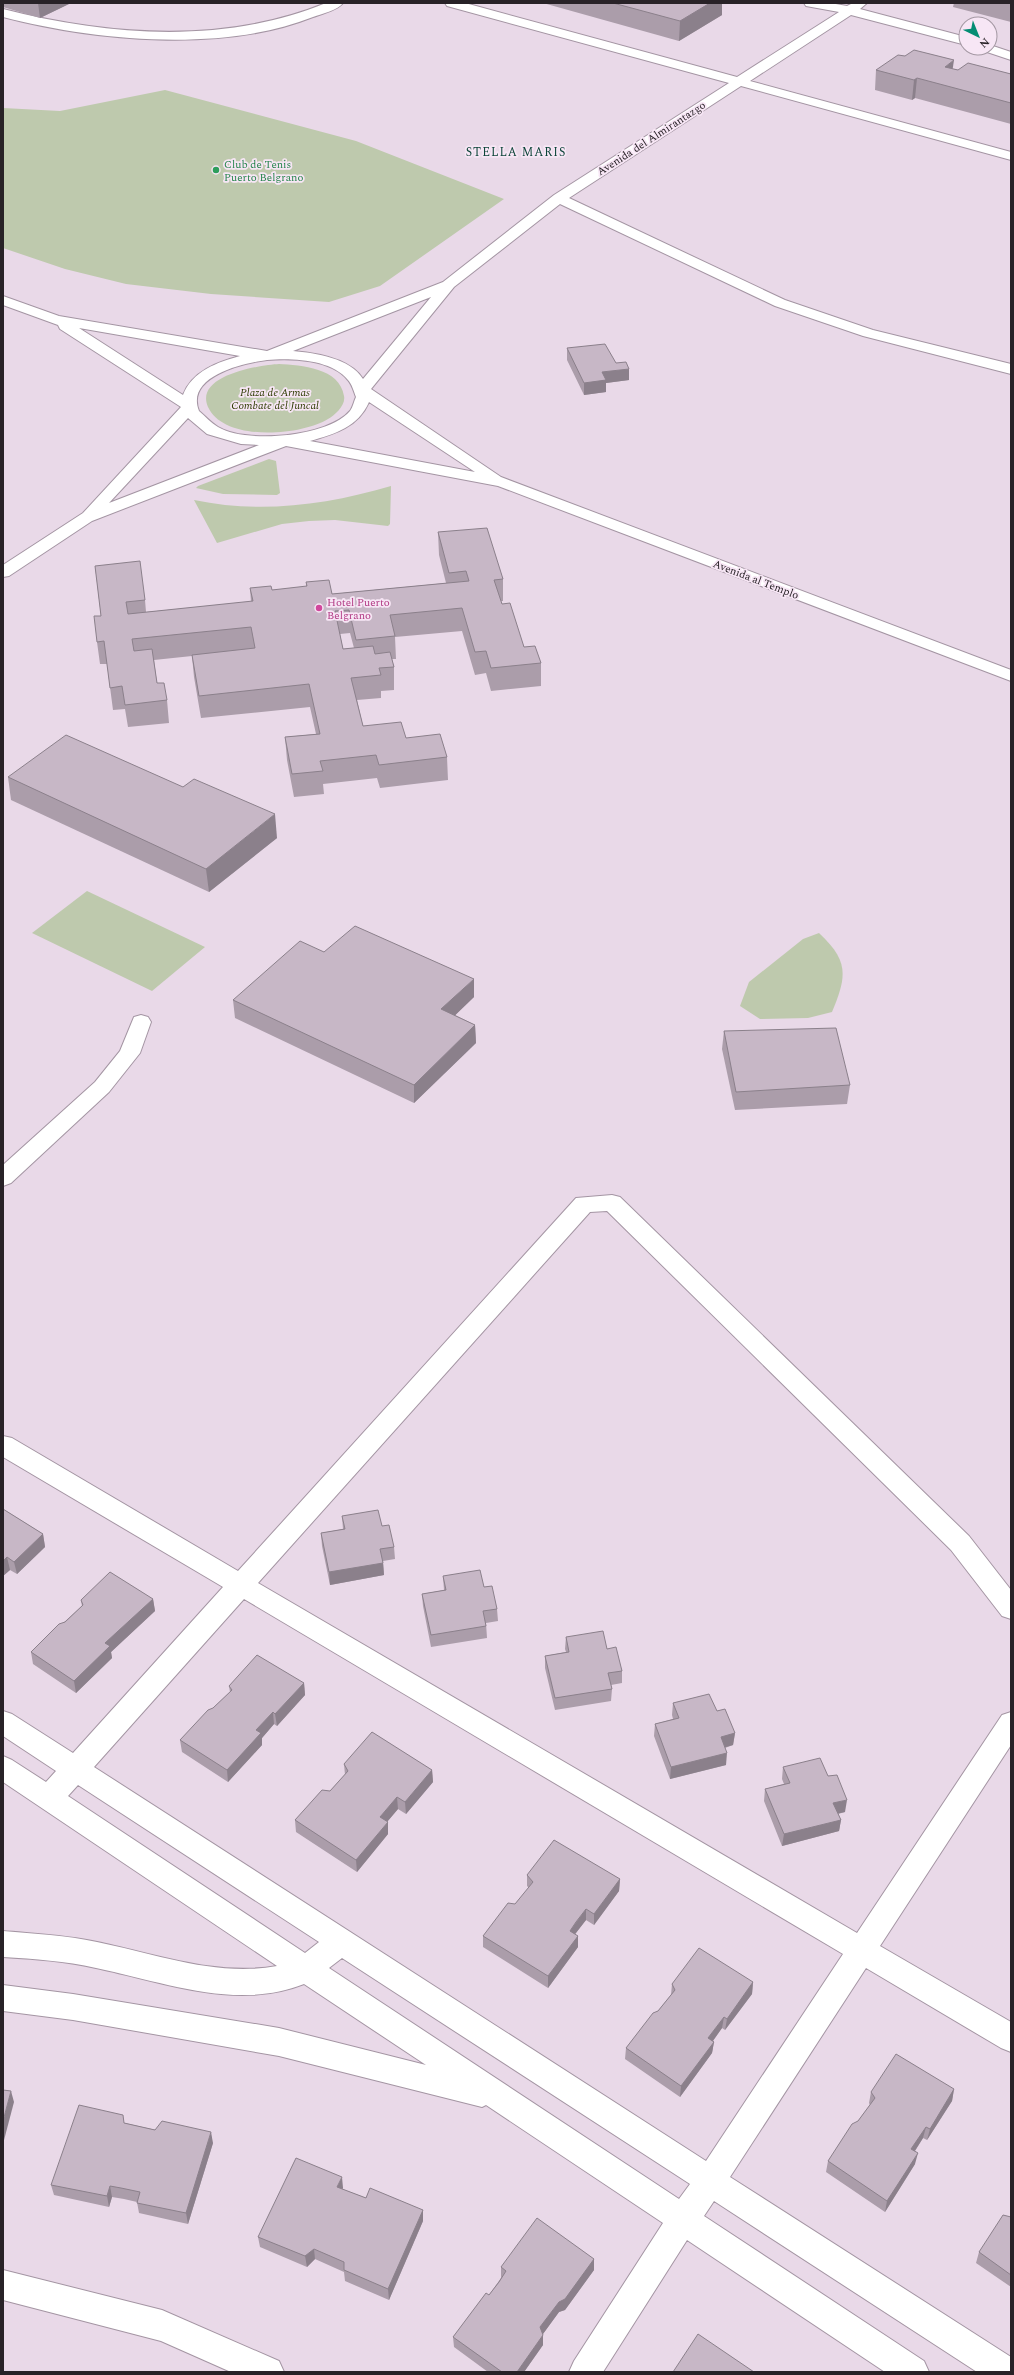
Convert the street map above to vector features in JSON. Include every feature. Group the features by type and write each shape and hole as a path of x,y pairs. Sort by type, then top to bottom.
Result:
{"street":[{"path":"3,13 30,22 88,31 196,34 277,25 310,15 337,3"},
{"path":"451,3 1011,156"},
{"path":"810,3 856,6 958,38"},
{"name":"Avenida del Almirantazgo","path":"449,284 559,198 856,6"},
{"path":"998,51 1011,56"},
{"path":"559,198 780,303 868,333 1011,370"},
{"path":"190,406 189,399 194,387 206,376 233,363 268,356 449,284"},
{"path":"56,320 190,406 200,421 221,434 258,441 285,441 318,435 345,423 360,407 362,390 449,284"},
{"path":"3,300 56,320 268,356 298,356 326,362 348,372 357,381 362,390 502,482"},
{"path":"86,518 190,406"},
{"path":"3,572 86,518 285,441 502,482"},
{"name":"Avenida al Templo","path":"502,482 1011,676"},
{"path":"3,1178 11,1158 82,1108 102,1088 130,1052 141,1022"},
{"path":"49,1798 584,1204 612,1203 960,1543 1011,1609"},
{"path":"3,1445 1011,2038"},
{"path":"3,1722 1005,2372"},
{"path":"585,2372 682,2221 710,2181 1011,1723"},
{"path":"3,1768 307,1969 682,2221 913,2372"},
{"path":"3,1944 72,1950 217,1981 265,1982 289,1976 307,1969 341,1941"},
{"path":"3,1998 73,2007 278,2042 497,2097"},
{"path":"3,2285 162,2326 268,2372"},
{"path":"863,2339 891,2372"}],"green space":[{"name":"Club de Tenis Puerto Belgrano","path":"165,90 356,141 504,199 380,286 329,302 211,294 126,284 65,269 3,248 3,108 60,111"},
{"name":"Plaza de Armas Combate del Juncal","path":"279,364 308,367 327,374 335,379 341,387 344,396 342,406 331,417 315,425 282,432 246,431 230,426 217,418 208,407 206,396 211,387 219,380 244,370"},
{"path":"269,459 276,461 280,493 277,495 223,494 196,488 198,486"},
{"path":"391,486 390,524 388,526 335,520 309,521 282,524 217,543 194,500 219,504 268,507 342,498"},
{"path":"87,891 205,947 152,991 32,933"},
{"path":"819,933 836,952 842,970 841,988 832,1012 808,1018 760,1019 740,1006 749,982 803,939"}],"building":[{"path":"613,3 710,3 680,21"},
{"path":"914,50 954,60 945,67 958,70 968,63 1011,74 1011,103 917,78 914,80 876,70 898,55 905,56"},
{"path":"605,344 616,363 626,362 629,369 602,372 606,380 584,383 567,348"},
{"path":"487,528 503,579 494,580 502,604 510,603 524,647 535,646 541,663 491,668 486,651 475,652 462,608 390,615 395,636 356,640 349,610 335,611 343,649 373,646 375,654 390,652 394,667 379,668 381,675 351,678 363,726 401,722 406,738 440,734 447,757 379,765 376,755 320,761 323,771 292,774 285,737 320,734 309,684 199,696 192,655 255,648 251,627 132,639 134,651 152,649 157,683 164,683 167,700 125,705 122,686 110,688 104,641 97,642 94,616 101,616 95,566 140,561 145,600 126,602 128,614 253,601 250,588 271,586 272,590 307,586 306,582 329,580 332,594 469,581 466,571 449,573 438,532"},
{"path":"66,735 183,787 194,779 275,814 206,869 8,777"},
{"path":"355,926 474,979 441,1009 475,1025 414,1085 233,1000 300,941 324,952"},
{"path":"836,1028 850,1085 736,1092 724,1031"},
{"path":"3,1509 43,1534 14,1562 7,1557 3,1561"},
{"path":"378,1510 382,1526 389,1525 394,1547 380,1549 383,1563 329,1572 321,1533 345,1529 342,1516"},
{"path":"480,1570 484,1587 492,1586 497,1609 483,1611 486,1626 431,1635 422,1594 446,1590 443,1576"},
{"path":"110,1572 153,1599 105,1643 110,1646 74,1681 31,1652 59,1624 65,1622 83,1605 81,1600"},
{"path":"603,1631 607,1649 616,1647 622,1671 608,1673 612,1689 555,1698 545,1656 569,1652 566,1637"},
{"path":"257,1655 304,1683 275,1714 273,1712 256,1730 261,1733 227,1770 180,1740 208,1710 213,1708 232,1690 229,1686"},
{"path":"709,1694 717,1711 725,1709 735,1733 721,1737 727,1753 671,1767 655,1724 679,1718 673,1703"},
{"path":"372,1732 432,1770 405,1802 397,1797 380,1817 388,1822 356,1860 295,1820 322,1790 330,1791 348,1771 344,1764"},
{"path":"820,1758 828,1776 837,1775 847,1800 833,1803 841,1820 784,1834 765,1789 790,1783 783,1767"},
{"path":"554,1840 620,1879 594,1914 586,1909 576,1922 570,1931 578,1936 548,1976 483,1936 508,1903 515,1904 533,1882 527,1875"},
{"path":"699,1948 753,1982 727,2019 724,2017 708,2038 714,2042 681,2086 626,2048 653,2013 658,2011 675,1990 672,1984"},
{"path":"896,2054 954,2089 930,2129 926,2127 911,2149 918,2153 887,2201 828,2161 852,2124 858,2121 875,2098 871,2092"},
{"path":"3,2090 11,2091 3,2121"},
{"path":"79,2105 123,2115 124,2123 155,2130 162,2121 211,2132 186,2213 137,2203 140,2192 121,2188 110,2186 107,2196 51,2185"},
{"path":"296,2158 342,2177 337,2187 366,2198 370,2188 423,2210 388,2289 344,2270 344,2262 314,2249 305,2256 258,2237"},
{"path":"1003,2215 1011,2217 1011,2275 979,2252"},
{"path":"537,2218 594,2259 565,2299 559,2302 540,2327 543,2335 517,2372 502,2372 453,2337 486,2293 489,2295 499,2282 506,2271 501,2267"},
{"path":"698,2334 754,2372 673,2372"}],"place":[{"name":"Club de Tenis Puerto Belgrano","path":"216,170"},
{"name":"Hotel Puerto Belgrano","path":"319,608"}],"district":[{"name":"STELLA MARIS","path":"516,152"}]}
